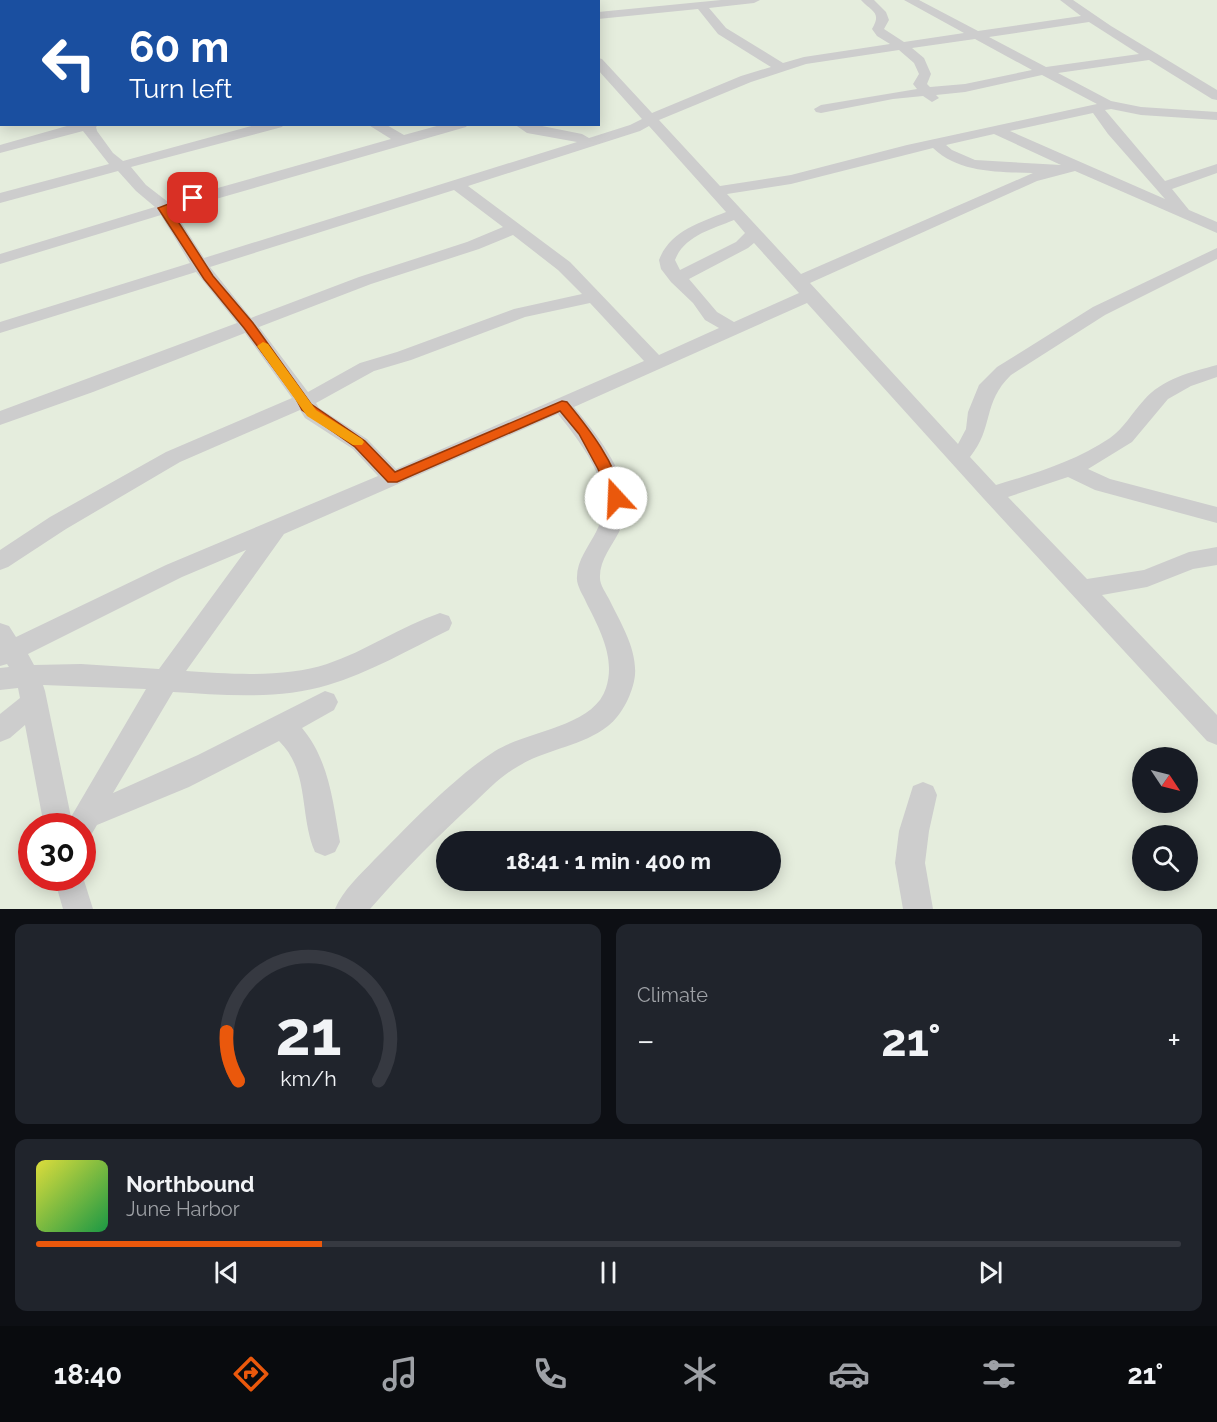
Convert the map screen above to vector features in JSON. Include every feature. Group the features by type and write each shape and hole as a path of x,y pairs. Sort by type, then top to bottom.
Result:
{"street":[{"path":"600,16 754,0"},
{"path":"867,0 882,14 883,20 878,29 881,33 901,47 925,70 920,84 937,103"},
{"path":"910,0 1096,99 1104,107 1113,131 1185,214"},
{"path":"700,5 722,31 780,68"},
{"path":"1057,9 1091,18"},
{"path":"0,328 635,128 746,79 780,68 827,57 976,35 1057,9 1091,18 1217,96"},
{"path":"821,109 926,91 965,88 1043,71 1152,56"},
{"path":"600,64 992,494 1217,733"},
{"path":"716,191 791,179 877,156 1104,107 1217,116"},
{"path":"1187,115 1207,127"},
{"path":"0,149 86,126"},
{"path":"91,126 108,156 164,208 178,227 198,264 248,326 312,413 360,444 393,479"},
{"path":"0,198 269,126"},
{"path":"378,126 402,140"},
{"path":"0,259 132,220 164,208 454,126"},
{"path":"525,126 530,129 559,130 582,138"},
{"path":"998,131 1217,228"},
{"path":"511,168 537,152 569,140 600,139"},
{"path":"937,144 942,152 973,163 1056,170"},
{"path":"55,813 34,702 26,675 4,646 733,330 804,289 1056,170 1077,166"},
{"path":"1163,188 1217,168"},
{"path":"458,185 563,266 656,363"},
{"path":"733,330 711,316 699,299 677,278 667,260 672,247 696,231 736,214"},
{"path":"0,418 248,326 347,286 481,242 515,228"},
{"path":"677,278 742,245 754,234"},
{"path":"958,457 970,443 976,429 978,412 986,391 1004,370 1099,311 1217,253"},
{"path":"0,561 67,518 173,457 303,401 367,367 404,356 520,313 593,297"},
{"path":"992,494 1068,468 1099,454 1123,438 1155,399 1166,391 1183,382 1217,371"},
{"path":"350,909 420,834 488,772 509,757 585,729 602,717 613,704 620,689 622,659 588,579 589,564 595,549 611,524 616,498 612,482 584,432 562,405"},
{"path":"1068,468 1103,485 1217,515"},
{"path":"89,813 143,717 236,578 276,528"},
{"path":"1082,589 1146,578 1189,561 1217,556"},
{"path":"0,679 26,675 168,680 217,686 292,681 326,676 440,623"},
{"path":"0,730 34,702"},
{"path":"96,816 209,765 324,702"},
{"path":"282,726 294,737 312,767 316,778 326,842"},
{"path":"918,909 910,863 914,831 923,795"},
{"path":"73,891 78,909"}],"green space":[{"path":"600,0 1217,0 1217,909 0,909 0,126 600,126"}],"slow traffic":[{"path":"263,346 301,396 306,407 357,442"}],"route":[{"path":"193,198 164,208 178,227 198,264 301,396 306,407 360,444 393,479 562,405 584,432 612,482 616,498"}]}
